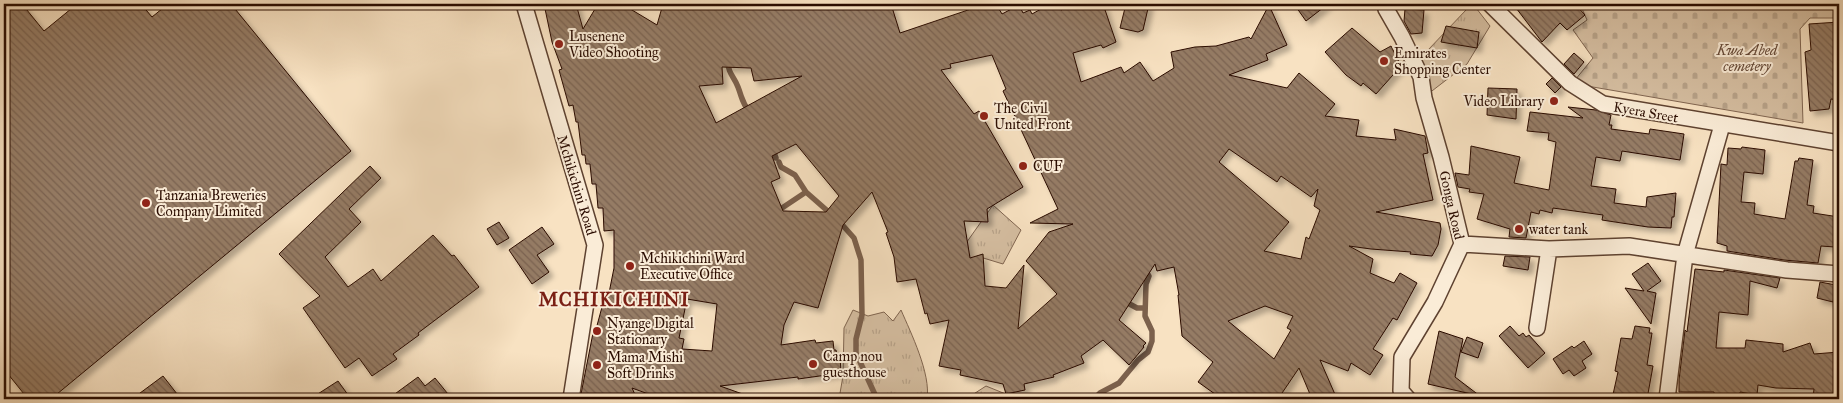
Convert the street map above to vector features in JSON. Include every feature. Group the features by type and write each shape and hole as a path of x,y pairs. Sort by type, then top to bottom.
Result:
{"street":[{"name":"Mchikichini Road","path":"524,4 595,245 571,399"},
{"name":"Gonga Road","path":"1385,4 1421,77 1424,98 1441,157 1462,244 1435,302 1402,357 1402,391 1408,399"},
{"name":"Kyera Sreet","path":"1490,4 1570,83 1603,104 1839,143"},
{"path":"1667,399 1685,255 1722,124"},
{"path":"1462,244 1549,249 1629,246 1787,270 1839,274"},
{"path":"1538,328 1549,249"}],"green space":[{"path":"1469,4 1473,4 1490,26 1467,64 1428,94 1409,70 1466,10"},
{"name":"Kwa Abed cemetery","path":"1580,4 1839,4 1839,18 1810,18 1800,29 1803,123 1587,86 1575,80 1593,58 1573,30 1587,20"},
{"path":"993,205 1021,230 1003,264 980,257 952,263"},
{"path":"853,310 868,316 884,312 893,321 901,310 923,366 926,378 927,399 839,399 843,376 844,328"},
{"path":"986,386 1018,399 969,399 969,397"}],"building":[{"name":"Tanzania Breweries Company Limited","path":"4,4 22,4 44,31 77,4 141,4 152,17 168,4 231,4 351,151 51,399 28,399 4,369"},
{"path":"544,4 576,4 583,29 598,4 622,4 657,25 663,4 891,4 900,33 971,9 968,4 996,4 1002,14 1019,5 1023,13 1030,10 1032,14 1050,4 1057,4 1061,10 1079,4 1103,4 1116,42 1103,48 1101,45 1073,53 1081,82 1121,67 1124,73 1140,62 1153,81 1174,68 1171,52 1195,47 1216,46 1249,37 1251,39 1269,5 1287,45 1266,54 1268,60 1229,75 1287,88 1299,73 1335,104 1325,116 1359,120 1356,136 1396,140 1394,129 1425,136 1428,153 1423,154 1433,200 1376,212 1440,223 1441,229 1438,245 1432,256 1349,246 1373,259 1370,273 1394,283 1400,273 1417,283 1397,320 1393,318 1373,349 1383,355 1370,375 1351,363 1348,371 1320,360 1337,399 1312,399 1299,368 1278,399 1222,399 1198,382 1213,362 1182,336 1179,295 1174,267 1157,271 1155,264 1119,320 1146,343 1129,365 1103,340 1081,356 1084,363 1053,375 1054,377 1024,384 1025,390 1006,394 1003,384 960,375 961,370 939,366 949,320 930,324 927,313 925,314 916,279 897,282 894,257 886,233 888,232 872,192 843,225 818,308 794,302 784,325 781,345 815,340 816,343 833,341 834,350 836,350 837,356 840,356 841,373 720,386 751,397 751,399 662,399 632,388 637,399 580,399 593,333 595,333 602,307 606,308 614,268 614,230 604,231 603,208 598,208 596,184 592,184 590,164 586,164 585,155 582,155 578,122 576,122 573,105 569,106 559,70 562,69 552,42","holes":["992,55 1006,89 1003,91 1058,209 1030,223 1073,224 1049,232 1026,261 1057,294 1018,329 1024,265 1006,288 985,286 983,254 970,258 964,221 988,222 987,209 1023,187 979,111 974,114 941,70 951,68 950,64","722,67 751,68 754,81 802,76 716,123 699,86 723,84","796,144 839,196 826,212 783,211 771,182 780,178 772,156","1229,149 1277,182 1281,176 1311,197 1318,189 1314,206 1320,210 1309,239 1306,237 1301,259 1264,251 1289,222 1219,162","687,299 717,304 712,351 682,349 684,339 679,338","1265,306 1293,316 1287,328 1291,330 1274,359 1228,321"]},
{"path":"1126,4 1149,4 1143,30 1138,32 1120,28"},
{"path":"1294,4 1328,4 1306,21"},
{"path":"1513,4 1575,4 1585,15 1567,30 1560,23 1542,42"},
{"path":"1405,9 1424,10 1422,33 1411,34 1404,21"},
{"path":"1839,22 1839,100 1831,99 1829,109 1810,111 1805,52 1811,50 1809,24"},
{"path":"1446,26 1479,32 1477,48 1441,42"},
{"path":"1352,28 1380,52 1391,46 1401,66 1376,94 1363,83 1361,86 1346,75 1325,52"},
{"path":"1574,53 1584,62 1574,74 1564,64"},
{"path":"1552,78 1561,87 1555,93 1546,84"},
{"path":"1488,88 1517,89 1516,119 1487,115"},
{"path":"1568,107 1596,110 1611,115 1609,125 1612,125 1611,129 1649,134 1650,129 1684,134 1680,160 1622,151 1620,161 1596,157 1591,186 1616,189 1614,203 1646,207 1647,197 1676,193 1671,228 1648,227 1602,220 1603,215 1553,208 1552,213 1540,210 1539,214 1531,212 1526,238 1509,237 1510,229 1477,219 1484,194 1469,192 1470,189 1458,187 1455,173 1469,175 1471,146 1520,157 1514,183 1549,190 1556,142 1548,140 1549,133 1527,131 1530,112 1583,118"},
{"path":"1742,147 1765,150 1763,174 1744,172 1741,202 1755,203 1754,214 1785,219 1795,161 1798,161 1799,158 1813,160 1807,205 1814,206 1813,213 1839,217 1839,239 1836,239 1835,247 1821,246 1818,263 1727,251 1727,246 1717,243 1721,164 1727,165 1728,148 1741,149"},
{"path":"370,166 381,178 349,209 361,222 325,257 348,287 373,269 381,281 433,235 452,256 454,255 479,287 418,333 419,335 393,354 397,359 372,376 359,358 345,368 303,308 320,296 279,254"},
{"path":"499,222 509,238 497,245 487,229"},
{"path":"542,227 554,244 537,255 549,272 532,284 509,250"},
{"path":"1505,256 1530,257 1528,270 1503,266"},
{"path":"1648,263 1661,281 1647,291 1656,293 1651,324 1625,288 1644,291 1632,274"},
{"path":"1695,269 1724,272 1724,270 1780,278 1777,288 1750,281 1748,315 1719,312 1716,348 1745,348 1746,340 1783,344 1783,352 1810,343 1814,354 1839,352 1837,399 1813,399 1814,389 1776,388 1758,385 1757,395 1740,392 1740,399 1714,399 1714,392 1679,392 1685,330 1687,332"},
{"path":"1820,282 1836,285 1833,302 1817,298"},
{"path":"1510,326 1519,336 1523,333 1526,337 1529,335 1545,353 1528,368 1499,336"},
{"path":"1635,326 1650,328 1649,333 1652,333 1647,365 1653,366 1647,399 1612,399 1618,372 1615,371 1621,338 1632,339"},
{"path":"1439,331 1463,339 1455,377 1480,396 1428,384"},
{"path":"1467,337 1483,343 1478,358 1461,352"},
{"path":"1584,341 1592,354 1582,361 1586,368 1574,376 1569,370 1563,374 1553,359 1572,346 1574,348"},
{"path":"163,376 181,399 132,399"},
{"path":"418,377 425,386 435,378 452,399 388,399"},
{"path":"338,381 351,399 310,399"}],"waterway":[{"path":"728,61 730,72 750,113"},
{"path":"772,147 776,158"},
{"path":"779,162 781,167 795,175 806,192 831,214"},
{"path":"776,212 806,192"},
{"path":"838,220 854,238 861,260 862,315 856,339 856,353 877,399"},
{"path":"1094,399 1100,393 1119,383 1138,360 1148,352 1152,341 1152,331 1145,316 1146,284 1149,276 1145,269"},
{"path":"1124,301 1137,308 1145,308"}],"place":[{"name":"Lusenene Video Shooting","path":"559,44"},
{"name":"Emirates Shopping Center","path":"1384,61"},
{"name":"Video Library","path":"1554,101"},
{"name":"The Civil United Front","path":"984,116"},
{"name":"CUF","path":"1023,166"},
{"name":"Tanzania Breweries Company Limited","path":"146,203"},
{"name":"water tank","path":"1519,229"},
{"name":"Mchikichini Ward Executive Office","path":"630,266"},
{"name":"Nyange Digital Stationary","path":"597,331"},
{"name":"Camp nou guesthouse","path":"813,364"},
{"name":"Mama Mishi Soft Drinks","path":"597,365"}],"district":[{"name":"MCHIKICHINI","path":"614,299"}]}
